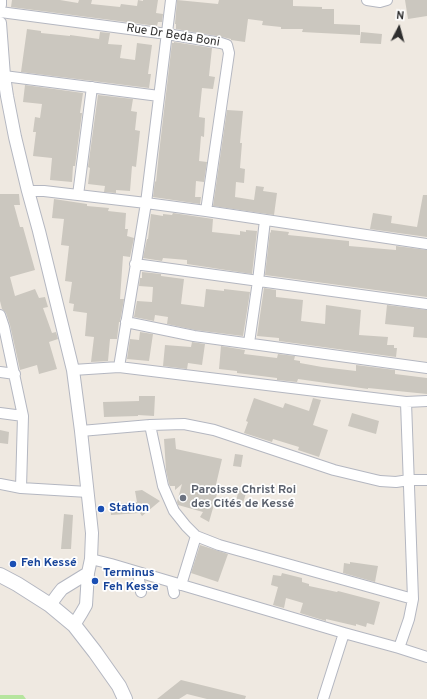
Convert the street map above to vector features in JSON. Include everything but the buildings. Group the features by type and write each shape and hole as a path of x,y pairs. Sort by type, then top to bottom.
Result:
{"main road":[{"path":"0,575 50,605 74,625 119,686 125,699"}],"street":[{"path":"0,0 0,5"},
{"path":"118,367 146,203 171,0"},
{"path":"367,0 380,2 387,0"},
{"name":"Rue Dr Beda Boni","path":"0,12 167,34 227,45 229,53 206,211"},
{"path":"0,23 4,76 15,136 73,370 81,431 92,533 86,605 74,625"},
{"path":"4,76 159,96"},
{"path":"78,195 92,87"},
{"path":"28,191 44,191 146,203 427,244"},
{"path":"249,344 265,220"},
{"path":"135,264 427,304"},
{"path":"0,315 15,374 23,416 21,488"},
{"path":"126,322 194,336 427,368"},
{"path":"73,370 118,367 406,402 427,401"},
{"path":"0,372 15,374"},
{"path":"398,648 409,619 413,599 406,402"},
{"path":"0,413 23,416"},
{"path":"81,431 150,425 184,424 214,430 334,470 380,481 396,482 427,480"},
{"path":"150,425 163,486 174,511 196,536 219,545 413,599"},
{"path":"0,484 21,488 88,492"},
{"path":"176,587 196,536"},
{"path":"91,559 138,573 176,587 427,657"},
{"path":"50,605 62,589 88,573"},
{"path":"138,573 141,592"},
{"path":"323,699 344,633"}],"green space":[{"path":"0,695 23,695 26,699 0,699"}],"place":[{"name":"Paroisse Christ Roi des Cités de Kessé","path":"183,498"},
{"name":"Station","path":"101,509"},
{"name":"Feh Kessé","path":"13,564"},
{"name":"Terminus Feh Kesse","path":"95,581"}]}
